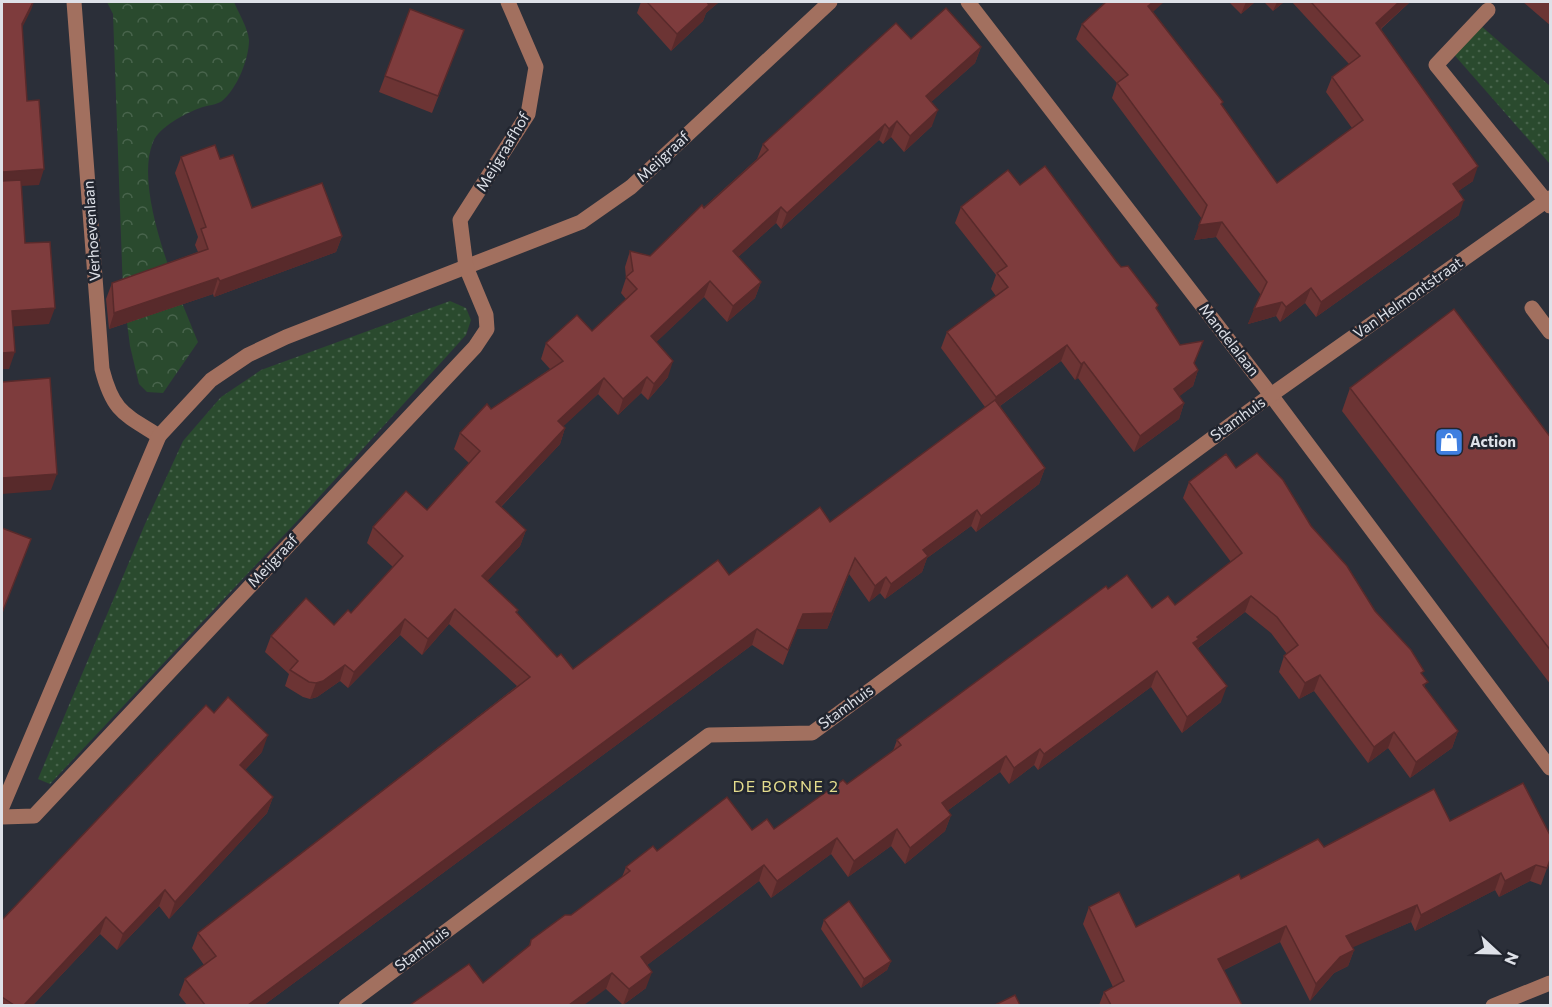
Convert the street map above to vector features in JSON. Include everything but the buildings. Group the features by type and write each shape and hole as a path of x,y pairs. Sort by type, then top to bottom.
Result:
{"street":[{"name":"Verhoevenlaan","path":"75,2 102,369 107,388 120,411 159,436"},
{"name":"Meijgraafhof","path":"466,267 460,220 528,114 536,67 508,2"},
{"name":"Meijgraaf","path":"2,807 159,436 211,380 248,355 286,337 581,222 631,187 830,2"},
{"name":"Mandelalaan","path":"968,2 1271,395 1551,768"},
{"name":"Van Helmontstraat","path":"1271,395 1549,202 1437,64 1488,10"},
{"name":"Meijgraaf","path":"2,817 34,816 475,347 487,328 486,315 466,267"},
{"path":"1532,308 1551,332"},
{"name":"Stamhuis","path":"346,1005 709,735 812,733 1271,395"},
{"path":"1493,1005 1551,983"}],"green space":[{"path":"107,2 234,2 249,40 247,56 241,73 227,96 220,102 194,110 174,121 156,136 153,142 148,163 153,214 170,271 198,342 163,393 147,392 139,384 130,346 123,292 113,14"},
{"path":"1480,25 1550,86 1550,164 1450,50"},
{"path":"450,301 466,308 471,320 466,335 301,517 50,784 38,779 145,524 183,441 221,397 261,370"}],"place":[{"name":"Action","path":"1449,442"}],"district":[{"name":"DE BORNE 2","path":"786,786"}]}
